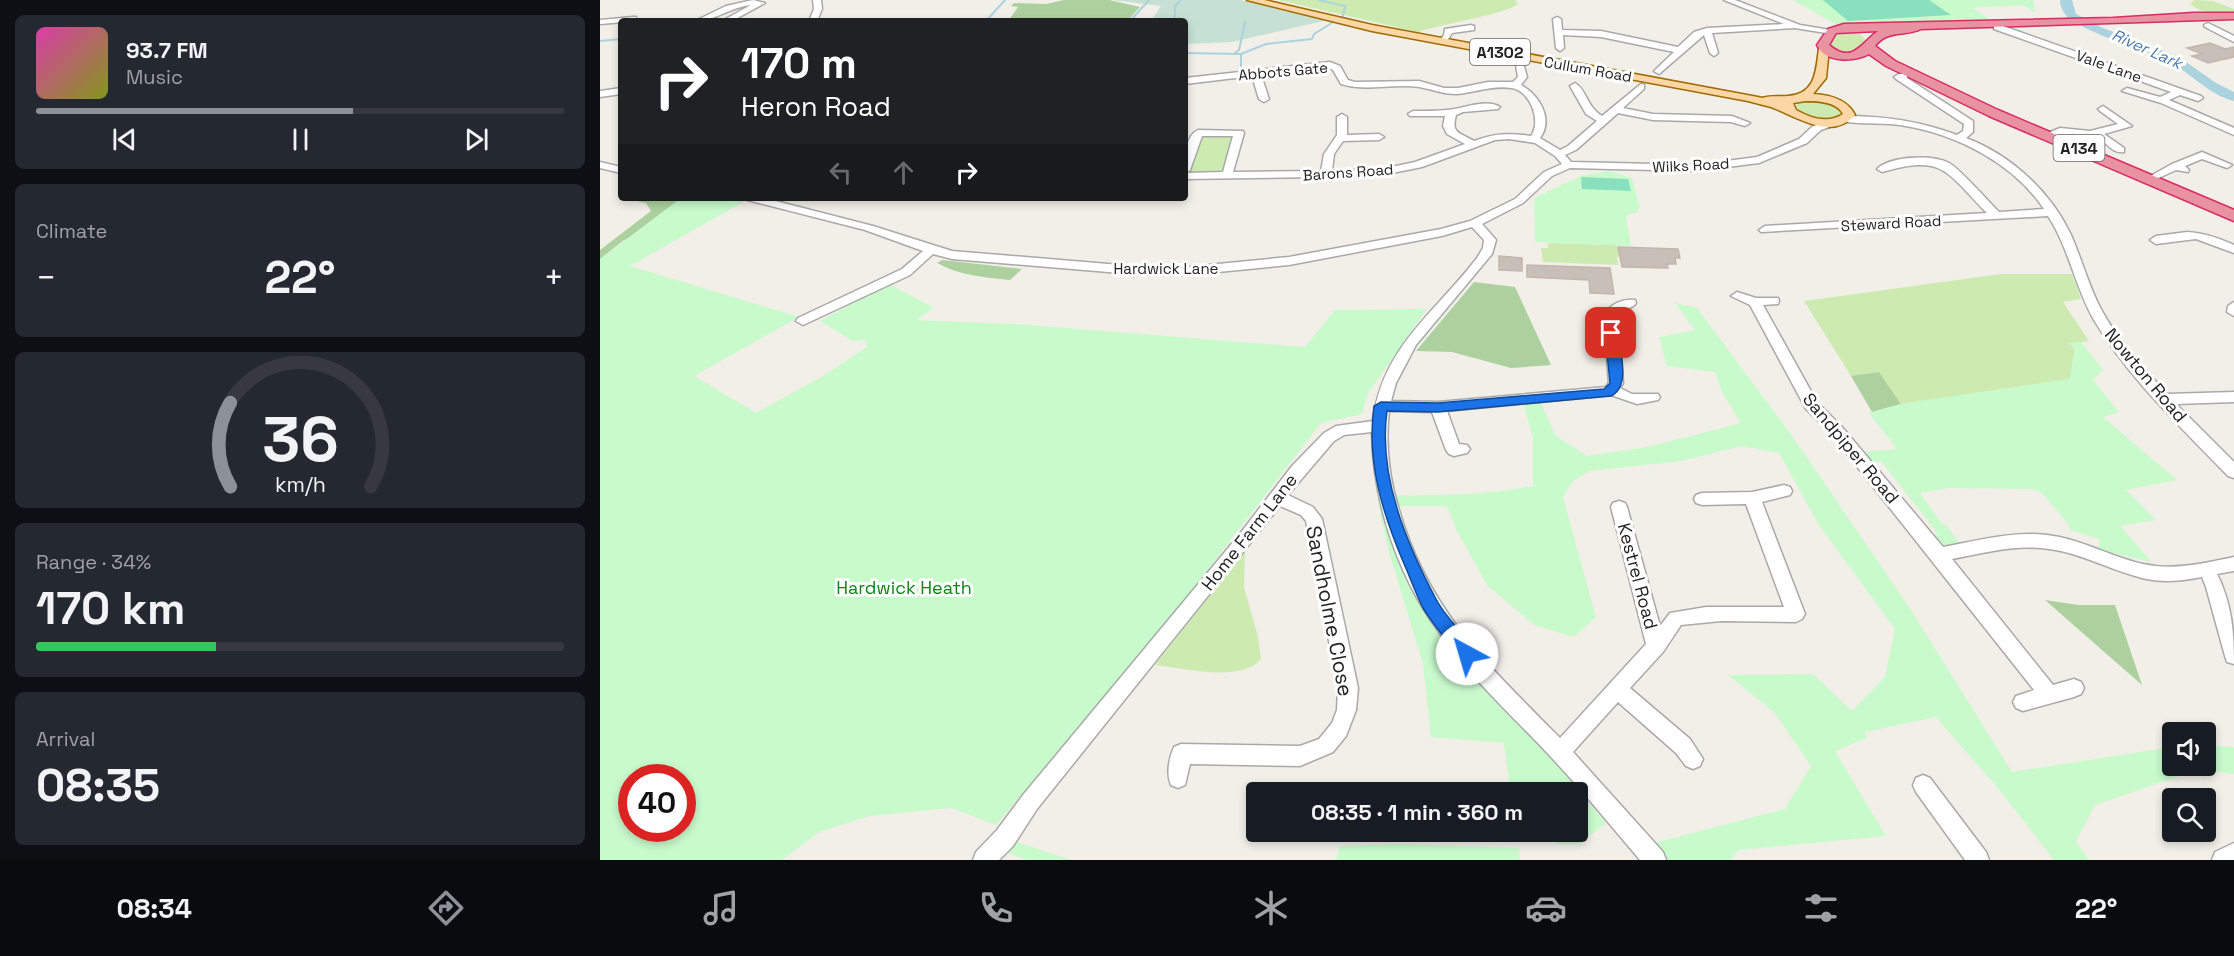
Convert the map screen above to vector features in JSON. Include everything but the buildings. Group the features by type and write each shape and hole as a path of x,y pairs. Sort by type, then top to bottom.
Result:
{"highway":[{"path":"1829,37 1850,56 1887,31 1934,27 2112,21 2178,13 2186,8 2184,4 2196,10 2229,16"},
{"path":"2130,19 2229,16"},
{"path":"1934,27 1997,27 2019,30 2073,22"},
{"path":"1829,37 1917,28"},
{"path":"1829,37 1862,34 1870,44"},
{"name":"A134","path":"1870,44 1879,57 1988,110 2152,178 2234,216"},
{"name":"A134","path":"1850,56 1876,60 1923,79"}],"main road":[{"name":"Cullum Road","path":"1252,0 1442,42 1776,105 1795,106"},
{"path":"1795,106 1819,83 1829,37"},
{"path":"1821,67 1829,61 1850,56"},
{"path":"1819,83 1842,109"},
{"path":"1795,106 1823,97 1842,109"},
{"path":"1795,106 1831,123 1842,109"}],"street":[{"path":"814,18 818,9 817,0"},
{"path":"1728,0 1829,37"},
{"path":"1737,4 1750,0"},
{"path":"706,18 739,3 751,1 761,3 732,18"},
{"path":"600,21 618,19"},
{"path":"1557,19 1560,48"},
{"path":"2234,25 2208,25 2234,39"},
{"path":"1659,70 1697,34 1707,31 1795,26"},
{"path":"1442,42 1448,36 1448,31 1471,28"},
{"name":"Vale Lane","path":"2019,30 2198,98"},
{"path":"1707,31 1714,53"},
{"path":"1560,32 1601,34 1679,50"},
{"name":"Abbots Gate","path":"1188,81 1330,65 1336,66 1344,82 1350,84 1421,80 1449,91 1495,84 1515,85"},
{"path":"1520,65 1523,79 1515,85 1533,97 1542,127 1534,139"},
{"path":"1254,72 1264,99"},
{"path":"1904,76 1899,77 1969,123 1968,132 1959,138"},
{"path":"1575,86 1589,112 1602,120"},
{"path":"1559,154 1572,148 1641,87"},
{"path":"600,94 618,91"},
{"path":"2127,91 2164,101 2192,116 2234,132"},
{"path":"2164,101 2164,98 2178,92"},
{"path":"1795,106 1806,126 1807,135"},
{"path":"1413,114 1451,114 1462,109 1495,108"},
{"path":"1614,109 1653,117 1732,119 1745,123"},
{"name":"Nowton Road","path":"1842,109 1882,121 1920,127 1959,138 2003,162 2029,182 2049,207 2068,244 2084,290 2100,319 2136,369 2234,472"},
{"path":"2048,135 2061,129 2095,132 2114,126 2127,126 2103,109"},
{"path":"1451,114 1448,126 1451,132 1472,144"},
{"path":"1326,175 1329,154 1341,138 1342,117"},
{"name":"Wilks Road","path":"1568,165 1660,169 1721,166 1759,160 1803,141 1807,135 1831,123"},
{"path":"2095,132 2120,150"},
{"path":"1188,158 1194,133 1243,133 1227,176"},
{"path":"1341,138 1379,137"},
{"name":"Barons Road","path":"1188,176 1326,175 1397,170 1437,159 1494,137 1534,139 1559,154 1568,165"},
{"path":"2152,178 2181,169 2202,155 2227,165"},
{"path":"1882,169 1888,165 1924,162 1945,165 1996,215"},
{"path":"600,165 618,169"},
{"name":"Hardwick Lane","path":"763,201 869,228 952,255 1085,267 1187,271 1289,261 1431,234 1474,223 1519,201 1548,174 1568,165"},
{"path":"600,173 618,176"},
{"name":"Steward Road","path":"1765,230 1996,215 2049,207"},
{"path":"1474,223 1489,236 1491,241 1488,251 1470,275 1413,338 1392,373 1381,406 1378,426 1384,487 1396,529 1430,605 1467,654 1560,752 1655,860"},
{"path":"2164,240 2182,234 2196,234 2234,249"},
{"path":"803,321 906,272 931,250"},
{"path":"1737,296 1755,302 1773,301"},
{"name":"Sandpiper Road","path":"1755,302 1810,405 1837,431 2049,694"},
{"path":"1613,390 1616,378 1610,315 1614,309 1630,303"},
{"path":"2234,306 2234,312"},
{"path":"1381,406 1438,407 1606,393 1613,390"},
{"path":"1613,390 1628,399 1639,401 1653,397"},
{"path":"2163,399 2234,398"},
{"path":"1438,407 1454,450 1462,449"},
{"name":"Home Farm Lane","path":"984,860 1005,838 1030,802 1279,498 1298,470 1329,437 1341,430 1378,426"},
{"path":"1702,499 1752,498 1784,491"},
{"name":"Sandholme Close","path":"1178,778 1181,754 1282,757 1306,755 1324,747 1345,722 1350,705 1348,688 1314,519 1307,510 1279,498"},
{"name":"Kestrel Road","path":"1560,752 1656,646 1676,618 1700,613 1765,616 1796,614 1752,498"},
{"name":"Kestrel Road","path":"1619,507 1656,646"},
{"path":"1939,555 1999,545 2047,542 2072,547 2156,573 2234,564"},
{"path":"2206,569 2215,587 2234,656"},
{"path":"2023,702 2074,688"},
{"path":"1617,689 1683,746 1693,759"},
{"path":"1923,785 1978,860"},
{"path":"2223,860 2234,854"}],"green space":[{"path":"1064,0 1109,0 1140,7 1130,18 1011,18 1018,7 1011,6 1014,3 1046,4"},
{"path":"1113,0 1240,0 1328,20 1232,42 1188,44 1188,18 1153,18 1161,6"},
{"path":"1278,0 1515,0 1518,4 1512,8 1418,32"},
{"path":"1793,0 2033,0 2035,13 2023,5 1973,8 1993,22 1837,25"},
{"path":"1823,0 1929,0 1951,15 1848,21"},
{"path":"2194,0 2213,1 2234,9 2234,12 2223,14 2205,12 2190,4"},
{"path":"1836,33 1860,34 1865,39 1859,51 1849,53 1829,46"},
{"path":"1802,100 1830,102 1840,108 1840,114 1823,119 1805,115 1796,108"},
{"path":"1204,134 1234,134 1224,171 1221,173 1193,174 1188,171 1200,137"},
{"path":"1609,171 1632,178 1639,205 1641,205 1636,213 1626,217 1631,246 1535,242 1534,198 1581,176"},
{"path":"1581,177 1628,179 1631,191 1582,189"},
{"path":"636,201 743,202 624,240 600,259 600,250 651,211 646,203"},
{"name":"Hardwick Heath","path":"677,201 743,202 630,266 799,317 694,376 756,413 823,376 867,347 865,340 853,341 820,321 889,284 934,308 916,320 1015,324 1305,347 1335,310 1427,309 1368,393 1362,414 1321,423 1186,598 996,825 951,808 869,816 819,832 782,860 600,860 600,259"},
{"path":"1548,243 1615,245 1618,247 1620,257 1617,257 1618,265 1543,262 1541,248 1548,248"},
{"path":"942,260 1022,269 1010,280 991,278 964,273 937,263"},
{"path":"2001,274 2072,274 2081,299 2063,302 2089,341 2070,344 2075,349 2070,379 1901,404 1879,372 1851,376 1804,301"},
{"path":"1474,282 1515,287 1551,365 1511,368 1452,352 1416,351"},
{"path":"1675,303 1697,308 1795,440 1909,607 2012,772 2162,749 2162,776 2180,776 2095,805 2076,841 2089,860 2054,860 2001,792 1936,717 1865,732 1867,738 1835,751 1886,836 1739,850 1730,860 1655,860 1643,846 1785,809 1811,766 1775,713 1728,675 1813,674 1852,711 1885,677 1895,629 1819,525 1779,453 1741,446 1682,461 1589,471 1573,481 1563,497 1596,617 1574,637 1534,625 1487,585 1456,529 1447,506 1399,506 1396,496 1387,496 1478,493 1533,486 1533,437 1522,400 1540,401 1556,436 1587,456 1648,447 1741,423 1722,392 1715,372 1667,366 1659,337 1695,330"},
{"path":"2081,342 2103,370 2093,380 2119,412 2103,417 2177,480 2126,490 2156,520 2120,526 2152,562 2099,550 2099,539 2070,530 2069,525 2042,493 2032,489 1948,488 1920,493 1942,524 1946,525 1960,544 1940,546 1929,536 1938,534 1881,461 1869,463 1861,452 1897,449 1869,413 1901,404 2070,379 2075,349 2069,343"},
{"path":"1879,372 1901,404 1872,412 1851,376"},
{"path":"1377,498 1385,511 1413,590 1571,782 1509,782 1504,743 1431,737 1423,664 1388,549"},
{"path":"1245,551 1244,587 1258,637 1261,659 1252,666 1226,672 1196,671 1155,665"},
{"path":"2045,600 2078,605 2115,605 2142,685"},
{"path":"2216,746 2234,747 2234,774 2216,771"},
{"path":"1588,802 1606,823 1588,837"},
{"path":"1005,838 1071,860 1027,860 995,848"},
{"path":"1556,842 1582,842 1579,844 1556,844"},
{"path":"1399,844 1519,848 1520,860 1336,860 1340,846"}],"waterway":[{"path":"989,18 1005,0"},
{"path":"1133,18 1149,0"},
{"path":"1241,54 1266,44 1312,39 1314,34 1343,16 1345,6 1319,0"},
{"name":"River Lark","path":"2066,0 2072,16 2099,30 2175,60 2211,86 2234,97"},
{"path":"1174,18 1175,6 1180,1"},
{"path":"1235,53 1239,50 1245,22"},
{"path":"600,41 618,39"},
{"path":"1188,53 1241,54"},
{"path":"1241,54 1241,73"}],"route":[{"path":"1467,654 1430,605 1396,529 1384,487 1380,456 1378,426 1381,406 1438,407 1606,393 1613,390 1616,383 1611,333"}]}
